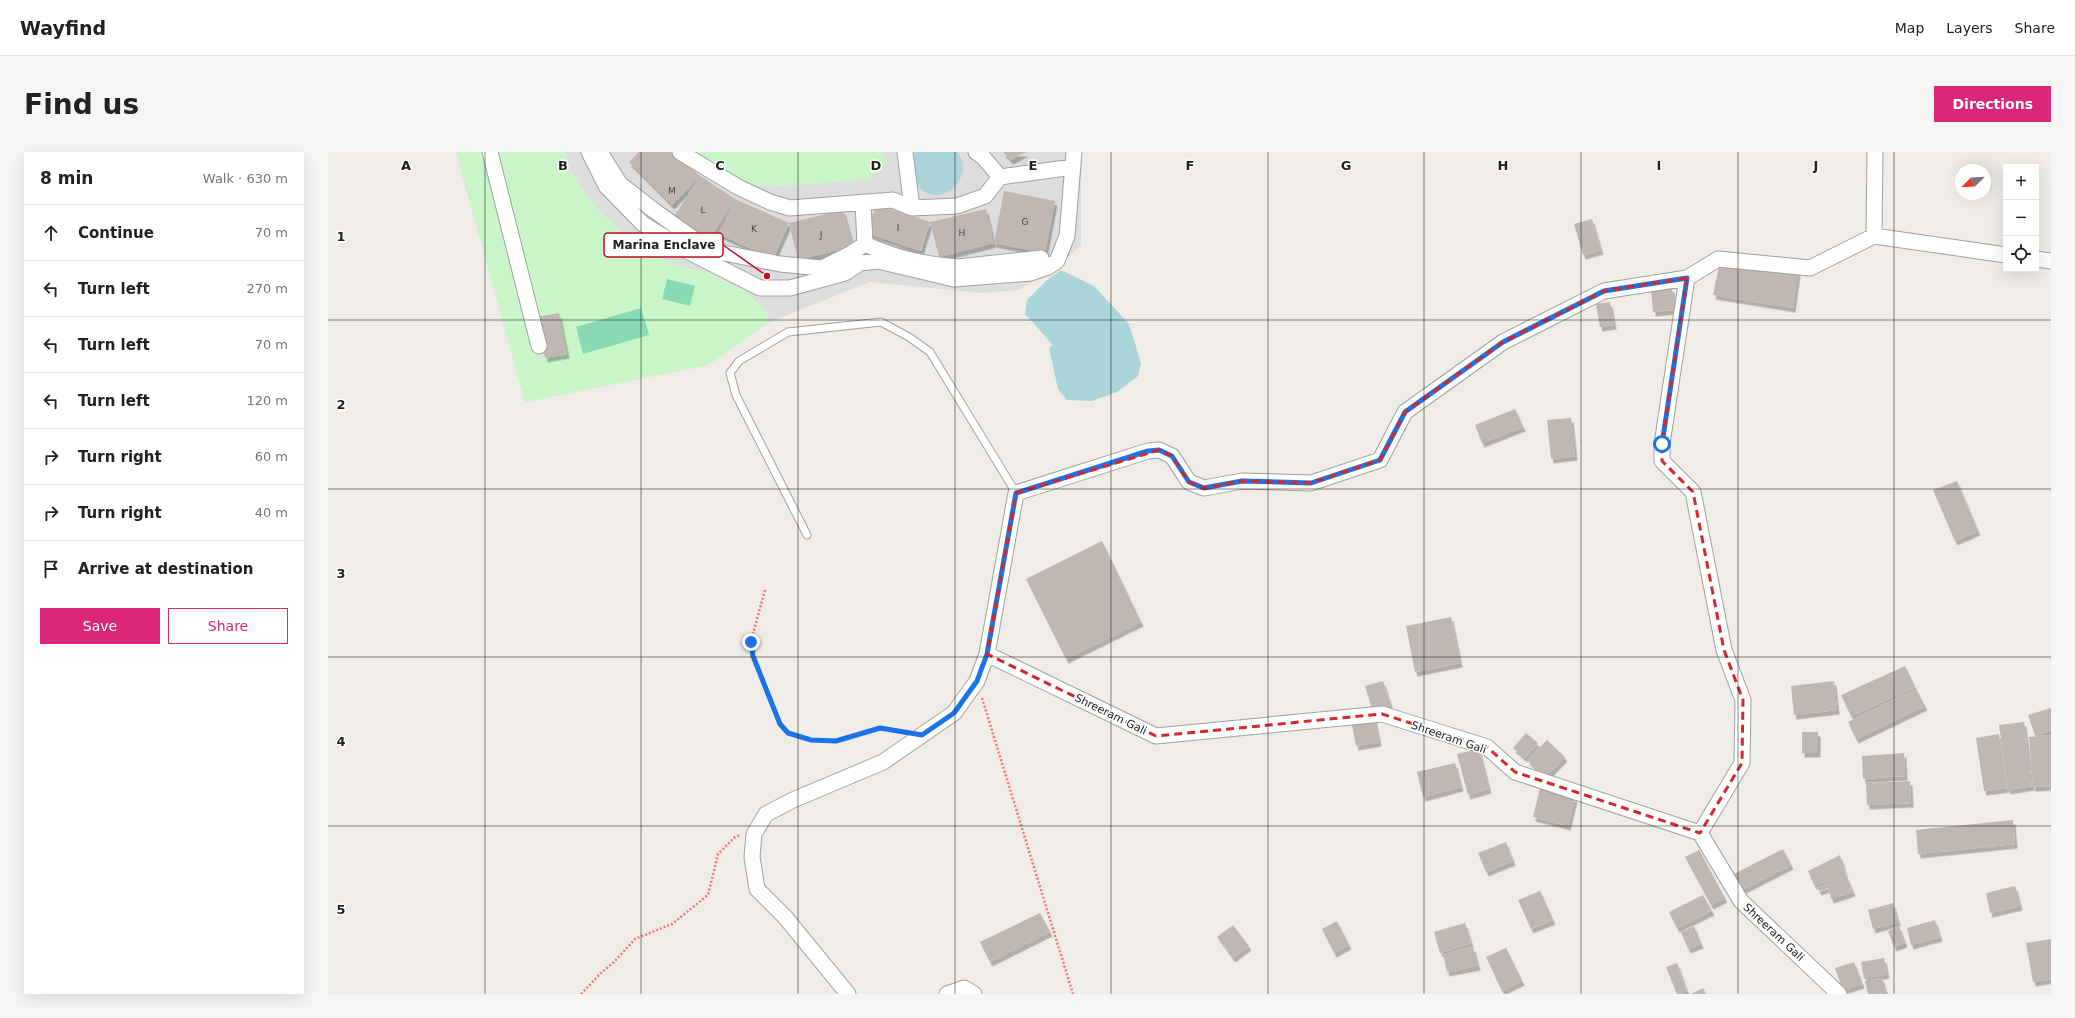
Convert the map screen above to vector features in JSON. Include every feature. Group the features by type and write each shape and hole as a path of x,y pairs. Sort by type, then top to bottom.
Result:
{"street":[{"path":"490,152 539,346"},
{"path":"589,152 606,186 643,224 685,250 760,288 790,288 814,283 846,273 860,263 878,261 954,278 1031,273 1048,267 1057,261 1067,236 1074,152"},
{"path":"600,152 620,184 694,239 724,252 780,264 822,268 850,254 865,244"},
{"path":"680,152 738,187 770,202 790,208 893,200 912,208 957,206 985,196 1000,177 1072,167"},
{"path":"905,152 912,208"},
{"path":"976,152 983,157 1000,177"},
{"path":"1874,236 1875,152"},
{"path":"864,202 865,244"},
{"path":"848,994 785,917 757,889 752,857 754,834 766,814 793,800 883,762 954,713 977,681 987,654 1016,493 1148,451 1159,450 1172,456 1189,482 1204,488 1242,481 1311,483 1380,460 1405,412 1503,342 1604,291 1687,278 1718,259 1810,268 1874,236 2003,255"},
{"path":"865,244 896,256 958,267 1041,258"},
{"path":"2039,259 2051,261"},
{"path":"1687,278 1662,444 1662,461 1693,492 1724,650 1743,700 1742,763 1700,834"},
{"name":"Shreeram Gali","path":"987,654 1156,736 1382,714 1487,747 1515,772 1700,834 1741,901 1839,994"},
{"path":"947,994 964,988 974,994"}],"lane":[{"path":"807,535 736,395 730,373 739,361 788,332 881,322 909,337 930,352 1016,493"}],"path":[{"path":"765,590 751,642 753,656 780,724 788,733 811,740 836,741 880,728 922,735"},
{"path":"977,681 1074,994"},
{"path":"581,994 614,962 634,939 672,924 708,895 718,854 735,837 745,833 754,834"}],"highlighted area":[{"path":"1687,278 1662,444 1662,461 1693,492 1724,650 1743,700 1742,763 1700,833 1515,772 1487,747 1382,714 1156,736 987,654 1016,493 1159,450 1172,456 1189,482 1204,488 1242,481 1311,483 1380,460 1405,412 1503,342 1604,291"}],"shaded area":[{"path":"456,152 1081,152 1081,246 1053,270 1019,290 982,293 870,282 770,322 708,365 525,402"}],"green space":[{"path":"457,152 565,152 570,170 594,206 633,244 645,251 682,267 709,272 745,291 765,309 770,322 708,365 525,402"},
{"path":"695,152 882,152 886,160 875,174 862,179 814,184 765,186 757,185 743,179"},
{"path":"667,279 695,286 690,306 662,299"},
{"path":"641,308 649,335 583,354 576,327"}],"water":[{"path":"916,152 957,152 963,167 962,175 953,188 946,193 938,195 924,192 916,185 912,156"},
{"path":"1061,270 1094,286 1129,324 1141,363 1138,376 1117,392 1092,401 1067,400 1058,389 1049,348 1053,345 1025,314 1027,300 1046,281"}],"building":[{"path":"639,152 673,152 700,176 672,205 629,162"},
{"path":"1003,152 1026,152 1011,160"},
{"path":"700,176 735,199 707,243 672,220"},
{"path":"1004,191 1055,201 1045,253 994,243"},
{"path":"735,199 789,223 773,259 719,234"},
{"path":"876,204 930,222 921,251 867,233"},
{"path":"986,209 994,243 939,257 930,222"},
{"path":"843,210 853,246 798,260 789,223"},
{"path":"1592,219 1601,250 1583,255 1574,224"},
{"path":"1720,261 1798,271 1793,308 1713,295"},
{"path":"1672,288 1674,310 1653,312 1651,290"},
{"path":"1610,302 1614,325 1600,327 1596,304"},
{"path":"559,313 567,354 545,358 537,317"},
{"path":"1515,409 1523,427 1482,443 1475,425"},
{"path":"1571,418 1575,456 1551,459 1547,420"},
{"path":"1957,481 1978,531 1955,541 1933,490"},
{"path":"1102,541 1141,622 1066,659 1026,579"},
{"path":"1451,617 1460,663 1415,672 1406,626"},
{"path":"1905,666 1915,687 1851,716 1841,695"},
{"path":"1383,681 1391,706 1373,712 1365,686"},
{"path":"1834,681 1837,710 1794,715 1791,686"},
{"path":"1916,689 1925,706 1856,739 1848,722"},
{"path":"2051,708 2051,730 2035,736 2028,715"},
{"path":"1374,716 1379,742 1356,746 1351,720"},
{"path":"2024,722 2032,786 2008,790 1999,725"},
{"path":"1802,732 1818,732 1818,753 1802,753"},
{"path":"1526,733 1538,743 1525,758 1513,748"},
{"path":"1999,734 2007,788 1984,791 1976,738"},
{"path":"2051,735 2051,786 2033,787 2029,737"},
{"path":"1547,740 1565,757 1546,777 1527,760"},
{"path":"1479,749 1489,789 1468,795 1457,754"},
{"path":"1904,753 1905,776 1863,779 1862,756"},
{"path":"1455,763 1461,787 1423,797 1417,772"},
{"path":"1910,781 1911,803 1867,805 1866,783"},
{"path":"1540,788 1575,798 1568,826 1533,817"},
{"path":"2013,820 2015,844 1918,854 1916,830"},
{"path":"1506,842 1513,861 1486,872 1478,853"},
{"path":"1783,849 1791,865 1740,891 1732,875"},
{"path":"1699,850 1725,898 1711,905 1685,857"},
{"path":"1840,855 1846,876 1814,885 1808,871"},
{"path":"1847,877 1853,892 1831,899 1828,888 1819,891 1817,887"},
{"path":"2015,886 2020,906 1990,913 1986,893"},
{"path":"1540,891 1553,920 1531,929 1518,900"},
{"path":"1703,895 1712,911 1677,928 1669,912"},
{"path":"1893,903 1898,922 1873,929 1868,910"},
{"path":"1040,913 1050,932 990,962 980,942"},
{"path":"1935,920 1940,937 1911,945 1907,928"},
{"path":"1337,921 1349,945 1334,953 1322,929"},
{"path":"1465,923 1471,943 1440,953 1434,932"},
{"path":"1233,925 1249,946 1233,958 1217,937"},
{"path":"1694,926 1701,944 1688,949 1681,932"},
{"path":"1899,926 1905,943 1894,947 1888,931"},
{"path":"2051,939 2051,979 2033,982 2026,943"},
{"path":"1473,947 1478,966 1447,972 1443,954"},
{"path":"1506,948 1522,981 1502,991 1486,957"},
{"path":"1884,958 1887,974 1864,979 1861,962"},
{"path":"1854,962 1862,984 1843,990 1835,968"},
{"path":"1677,963 1687,991 1679,994 1677,994 1666,967"},
{"path":"1882,978 1886,993 1868,994 1865,981"},
{"path":"1703,988 1706,994 1691,994"}],"place":[{"name":"Marina Enclave","path":"767,276"}],"route":[{"path":"751,642 753,656 780,724 788,733 811,740 836,741 861,732 880,728 922,735 954,713 977,681 987,654 1016,493 1148,451 1159,450 1172,456 1189,482 1204,488 1242,481 1311,483 1380,460 1405,412 1503,342 1604,291 1687,278 1662,444"}]}
